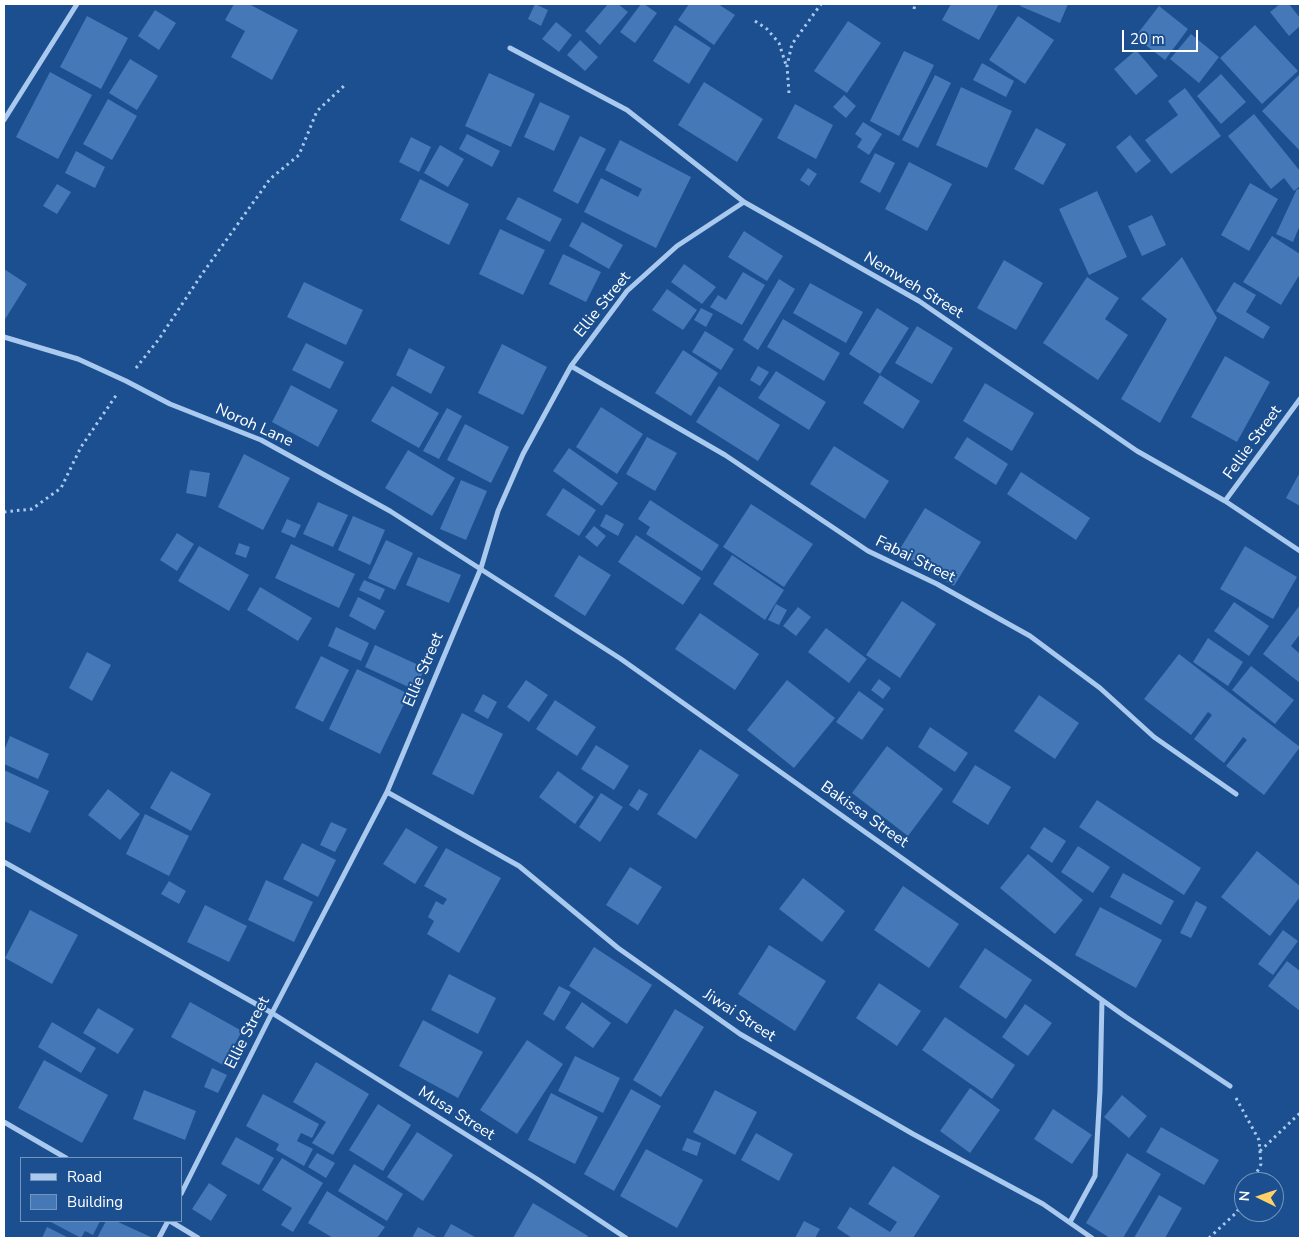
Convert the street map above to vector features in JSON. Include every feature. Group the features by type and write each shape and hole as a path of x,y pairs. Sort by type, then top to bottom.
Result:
{"street":[{"path":"4,120 77,4"},
{"name":"Nemweh Street","path":"510,48 627,110 744,202 919,301 1137,451 1225,502 1300,551"},
{"name":"Ellie Street","path":"182,1192 272,1013 387,792 481,568 498,512 523,454 571,366 627,291 677,246 744,202"},
{"name":"Noroh Lane","path":"4,337 78,359 170,404 262,440 390,511 481,568"},
{"name":"Fabai Street","path":"571,366 725,455 868,551 937,584 1030,636 1100,688 1154,737 1236,794"},
{"name":"Fellie Street","path":"1225,502 1300,399"},
{"name":"Bakissa Street","path":"481,568 620,659 1102,1000 1230,1086"},
{"name":"Jiwai Street","path":"387,792 519,866 618,948 740,1034 913,1134 1044,1204 1092,1238"},
{"name":"Musa Street","path":"4,862 272,1013 537,1179 626,1238"},
{"path":"1070,1222 1095,1176 1100,1091 1102,1000"},
{"path":"4,1122 64,1157"},
{"path":"159,1238 168,1222"},
{"path":"171,1222 198,1238"}],"path":[{"path":"787,66 792,44 821,4"},
{"path":"914,4 914,9"},
{"path":"755,21 767,28 779,43 787,66 789,94"},
{"path":"4,512 32,509 62,488 81,447 126,381 159,339 270,179 299,154 317,111 346,84"},
{"path":"1230,1086 1259,1140 1261,1164 1257,1172"},
{"path":"1260,1151 1300,1113"},
{"path":"1209,1238 1234,1215"}],"building":[{"path":"234,4 249,4 298,30 272,80 231,57 245,31 225,20"},
{"path":"535,4 548,10 541,26 528,19"},
{"path":"608,4 618,4 628,12 600,45 585,31"},
{"path":"641,4 657,13 635,43 620,32"},
{"path":"689,4 718,4 735,15 714,45 678,20"},
{"path":"951,4 999,4 979,40 942,20"},
{"path":"1021,4 1068,4 1060,23 1020,6"},
{"path":"1280,4 1289,4 1300,18 1300,26 1289,36 1270,12"},
{"path":"1159,6 1188,29 1165,60 1135,37"},
{"path":"155,10 176,23 159,50 138,36"},
{"path":"87,16 128,38 101,89 60,67"},
{"path":"1018,16 1054,40 1025,84 989,60"},
{"path":"848,21 881,43 847,93 814,71"},
{"path":"556,22 572,35 559,52 542,39"},
{"path":"675,25 711,48 689,84 653,61"},
{"path":"1255,25 1298,71 1262,104 1220,58"},
{"path":"1191,34 1219,57 1199,83 1170,59"},
{"path":"580,40 598,57 585,71 567,55"},
{"path":"1136,50 1158,76 1136,95 1114,69"},
{"path":"904,51 934,65 899,136 870,121"},
{"path":"130,59 158,76 137,110 109,93"},
{"path":"982,63 1014,81 1006,97 973,80"},
{"path":"50,72 92,95 58,159 16,137"},
{"path":"489,73 535,94 511,147 465,126"},
{"path":"1221,74 1246,102 1221,124 1197,96"},
{"path":"1300,74 1300,151 1262,111"},
{"path":"935,75 951,83 918,148 902,140"},
{"path":"704,82 763,119 737,162 678,125"},
{"path":"961,87 1012,111 987,168 936,145"},
{"path":"1185,88 1221,136 1171,174 1145,140 1178,115 1168,101"},
{"path":"844,95 856,106 846,118 833,107"},
{"path":"108,99 137,116 112,160 83,144"},
{"path":"540,102 570,116 554,151 524,137"},
{"path":"795,104 833,125 816,159 777,138"},
{"path":"1254,114 1300,171 1300,186 1294,191 1284,178 1271,189 1228,136"},
{"path":"863,122 882,134 869,155 857,147 862,139 855,134"},
{"path":"1036,128 1066,144 1043,185 1014,169"},
{"path":"467,134 500,151 492,167 459,149"},
{"path":"1130,135 1151,161 1136,173 1116,147"},
{"path":"580,136 606,149 578,204 553,191"},
{"path":"411,137 431,147 419,172 399,162"},
{"path":"620,140 691,177 656,248 584,212 601,178 638,197 642,189 605,170"},
{"path":"440,145 464,159 448,187 424,173"},
{"path":"76,151 105,167 95,188 65,173"},
{"path":"875,153 895,163 880,193 860,182"},
{"path":"909,162 952,184 927,231 885,209"},
{"path":"808,168 817,174 809,186 800,180"},
{"path":"420,179 469,204 449,245 400,220"},
{"path":"1250,183 1278,199 1249,251 1221,235"},
{"path":"57,184 71,192 57,214 43,206"},
{"path":"1297,189 1300,190 1300,225 1293,242 1276,234"},
{"path":"1097,191 1127,257 1089,275 1059,209"},
{"path":"518,197 562,219 550,242 506,219"},
{"path":"1152,215 1166,245 1142,256 1128,226"},
{"path":"582,222 623,245 609,269 569,246"},
{"path":"500,229 545,250 523,295 479,274"},
{"path":"744,231 783,256 767,281 728,257"},
{"path":"1272,236 1300,254 1300,274 1281,305 1243,282"},
{"path":"563,254 601,272 586,302 549,284"},
{"path":"1182,257 1217,318 1160,423 1121,399 1167,319 1141,299"},
{"path":"1004,260 1043,283 1016,330 977,308"},
{"path":"684,264 716,287 702,304 671,282"},
{"path":"4,269 27,284 4,321"},
{"path":"743,272 765,285 742,325 710,307 718,295 726,300"},
{"path":"1087,277 1119,298 1105,319 1128,335 1098,380 1043,343"},
{"path":"779,279 795,289 758,350 743,340"},
{"path":"304,282 363,310 346,345 287,317"},
{"path":"1234,282 1256,295 1246,312 1270,327 1263,339 1216,311"},
{"path":"810,283 863,312 846,343 793,313"},
{"path":"667,289 697,310 683,330 652,310"},
{"path":"701,308 713,314 706,327 694,320"},
{"path":"877,308 909,328 880,374 849,354"},
{"path":"783,319 840,353 824,381 767,347"},
{"path":"917,326 953,348 932,384 895,363"},
{"path":"705,331 734,349 721,370 692,352"},
{"path":"306,343 344,362 330,389 292,370"},
{"path":"502,344 547,367 523,415 478,393"},
{"path":"409,348 445,367 431,394 396,375"},
{"path":"683,350 718,373 691,416 655,393"},
{"path":"1225,356 1270,382 1237,442 1191,417"},
{"path":"758,366 769,372 760,386 750,380"},
{"path":"776,371 826,402 809,430 758,398"},
{"path":"880,375 920,401 903,429 863,403"},
{"path":"985,383 1034,413 1012,451 963,421"},
{"path":"291,385 338,410 318,447 272,422"},
{"path":"392,386 439,413 419,448 371,421"},
{"path":"719,386 780,425 758,461 696,422"},
{"path":"601,407 643,434 617,474 576,447"},
{"path":"447,408 462,416 439,459 423,451"},
{"path":"465,424 509,447 491,483 447,460"},
{"path":"647,437 677,453 655,491 626,474"},
{"path":"967,437 1008,464 996,485 954,458"},
{"path":"834,446 889,481 865,519 810,484"},
{"path":"569,448 618,483 602,506 553,471"},
{"path":"408,450 455,478 432,516 385,488"},
{"path":"244,454 290,478 263,530 218,507"},
{"path":"190,470 210,473 206,497 186,493"},
{"path":"1021,472 1090,518 1076,540 1007,494"},
{"path":"1300,472 1300,506 1286,498"},
{"path":"461,480 487,491 466,540 440,529"},
{"path":"563,488 596,510 579,536 546,515"},
{"path":"650,500 719,545 702,571 646,534 650,527 638,519"},
{"path":"318,502 348,515 333,547 303,534"},
{"path":"751,504 813,544 784,587 723,547"},
{"path":"925,508 981,542 954,586 898,552"},
{"path":"606,514 624,524 618,536 600,526"},
{"path":"353,516 385,530 370,565 338,550"},
{"path":"287,519 301,525 295,538 281,532"},
{"path":"594,526 606,536 597,547 585,537"},
{"path":"177,533 194,544 177,571 160,560"},
{"path":"636,535 701,578 683,605 618,562"},
{"path":"386,540 413,553 395,590 368,578"},
{"path":"239,543 250,547 246,558 235,554"},
{"path":"291,544 355,574 339,608 275,578"},
{"path":"199,546 249,575 229,611 178,581"},
{"path":"1245,546 1297,577 1273,619 1220,589"},
{"path":"579,555 611,575 585,616 554,596"},
{"path":"732,555 784,590 765,620 713,584"},
{"path":"418,557 461,575 449,603 406,585"},
{"path":"364,580 385,589 380,600 359,590"},
{"path":"260,587 312,618 298,641 247,610"},
{"path":"358,597 385,611 375,630 349,616"},
{"path":"902,601 936,624 900,678 866,655"},
{"path":"1234,602 1269,626 1249,656 1214,631"},
{"path":"776,604 787,610 779,625 768,620"},
{"path":"1300,605 1300,634 1291,646 1300,654 1300,683 1263,654"},
{"path":"798,607 811,617 796,636 783,626"},
{"path":"700,613 759,654 735,690 675,649"},
{"path":"336,627 369,643 361,661 328,646"},
{"path":"826,628 867,659 849,683 808,652"},
{"path":"1208,638 1243,662 1228,686 1193,662"},
{"path":"375,645 425,668 415,690 365,667"},
{"path":"87,652 111,665 92,701 69,688"},
{"path":"1179,654 1300,747 1264,795 1226,766 1247,740 1243,737 1224,763 1194,739 1212,715 1208,712 1191,735 1144,699"},
{"path":"321,656 349,670 323,722 295,708"},
{"path":"1251,666 1294,700 1275,724 1232,690"},
{"path":"357,669 409,694 380,754 329,729"},
{"path":"879,679 891,688 883,699 871,690"},
{"path":"526,680 548,695 529,722 507,707"},
{"path":"787,680 835,718 794,768 747,730"},
{"path":"859,691 884,709 862,740 836,722"},
{"path":"483,694 497,702 488,719 474,711"},
{"path":"1039,695 1079,723 1055,759 1014,731"},
{"path":"555,700 596,727 577,756 536,729"},
{"path":"462,713 503,734 473,795 432,774"},
{"path":"930,727 968,753 955,772 918,747"},
{"path":"10,736 49,754 38,779 4,764 4,751"},
{"path":"596,745 629,766 614,790 581,769"},
{"path":"887,746 943,789 908,836 852,793"},
{"path":"700,749 739,775 696,839 657,814"},
{"path":"975,765 1011,787 988,825 952,802"},
{"path":"4,770 49,791 30,833 4,821"},
{"path":"171,771 211,794 191,831 150,808"},
{"path":"558,771 594,797 575,824 539,797"},
{"path":"108,789 140,814 120,840 88,815"},
{"path":"639,789 648,794 638,811 629,805"},
{"path":"601,793 623,807 600,842 579,827"},
{"path":"1097,800 1201,868 1184,895 1079,827"},
{"path":"145,814 189,836 169,876 126,854"},
{"path":"331,822 347,829 335,852 320,845"},
{"path":"1044,827 1066,841 1052,863 1030,848"},
{"path":"406,828 438,847 415,884 383,864"},
{"path":"302,843 336,860 318,897 283,879"},
{"path":"1078,846 1110,867 1093,893 1061,872"},
{"path":"446,848 501,878 459,953 427,934 434,921 428,917 436,901 443,905 447,899 424,886"},
{"path":"1257,851 1300,886 1300,897 1270,936 1221,897"},
{"path":"1028,854 1083,900 1055,934 1000,888"},
{"path":"630,867 662,887 638,925 606,905"},
{"path":"1123,873 1174,901 1161,925 1110,897"},
{"path":"803,878 845,911 822,942 779,909"},
{"path":"266,880 313,902 294,942 248,920"},
{"path":"169,881 186,891 179,904 161,894"},
{"path":"903,886 959,924 929,968 874,930"},
{"path":"1196,901 1207,907 1191,938 1180,933"},
{"path":"205,905 247,926 229,962 187,942"},
{"path":"1100,907 1162,940 1136,988 1075,955"},
{"path":"30,910 78,935 52,984 5,958"},
{"path":"1283,930 1298,941 1273,975 1258,964"},
{"path":"769,945 826,981 795,1031 738,994"},
{"path":"594,947 652,985 627,1024 569,986"},
{"path":"985,948 1032,980 1006,1019 959,987"},
{"path":"1287,961 1300,971 1300,1011 1268,986"},
{"path":"449,974 496,998 478,1034 431,1010"},
{"path":"879,983 921,1011 897,1046 856,1018"},
{"path":"559,986 571,992 554,1021 543,1014"},
{"path":"190,1002 242,1031 223,1065 171,1037"},
{"path":"582,1002 611,1023 593,1048 565,1028"},
{"path":"1025,1004 1052,1023 1028,1056 1002,1037"},
{"path":"98,1008 134,1029 118,1054 83,1033"},
{"path":"675,1009 704,1027 661,1097 633,1080"},
{"path":"945,1017 1015,1065 992,1099 922,1050"},
{"path":"423,1020 483,1052 458,1098 399,1066"},
{"path":"52,1022 96,1048 81,1073 38,1047"},
{"path":"527,1040 563,1064 517,1134 480,1110"},
{"path":"575,1056 620,1078 603,1113 558,1091"},
{"path":"44,1060 108,1095 82,1143 18,1108"},
{"path":"316,1062 369,1094 333,1155 312,1143 326,1122 293,1102"},
{"path":"212,1068 227,1075 218,1093 204,1087"},
{"path":"970,1088 1000,1110 970,1153 940,1131"},
{"path":"631,1089 661,1106 614,1191 584,1174"},
{"path":"144,1090 196,1111 185,1140 133,1119"},
{"path":"715,1090 757,1112 735,1155 693,1132"},
{"path":"551,1093 598,1117 575,1164 528,1140"},
{"path":"263,1094 319,1124 312,1138 301,1133 297,1141 313,1149 304,1166 276,1150 279,1144 246,1126"},
{"path":"1122,1095 1147,1116 1129,1138 1104,1117"},
{"path":"378,1104 411,1125 383,1171 349,1150"},
{"path":"1053,1109 1092,1135 1072,1164 1034,1139"},
{"path":"1161,1127 1219,1160 1204,1185 1146,1152"},
{"path":"417,1132 453,1155 423,1201 387,1177"},
{"path":"756,1133 793,1154 779,1181 741,1160"},
{"path":"236,1137 274,1158 259,1185 221,1164"},
{"path":"687,1138 701,1143 697,1156 682,1150"},
{"path":"646,1149 703,1180 677,1228 620,1196"},
{"path":"317,1153 335,1163 326,1178 308,1167"},
{"path":"1127,1153 1161,1174 1123,1238 1110,1238 1086,1223"},
{"path":"282,1158 323,1183 293,1232 281,1225 292,1208 262,1190"},
{"path":"354,1164 403,1194 387,1221 338,1191"},
{"path":"893,1166 940,1196 913,1238 852,1238 837,1228 850,1207 890,1232 897,1222 868,1204"},
{"path":"209,1183 227,1195 211,1221 192,1209"},
{"path":"327,1191 385,1227 377,1238 333,1238 308,1223"},
{"path":"1159,1195 1182,1208 1165,1238 1134,1238"},
{"path":"533,1203 588,1236 587,1238 513,1238"},
{"path":"804,1221 820,1229 815,1238 795,1238"},
{"path":"51,1222 100,1222 93,1235 85,1231 81,1238"},
{"path":"105,1222 118,1222 153,1238 97,1238"},
{"path":"451,1224 477,1238 443,1238"},
{"path":"47,1227 69,1238 42,1238"},
{"path":"418,1227 438,1238 412,1238"}]}
